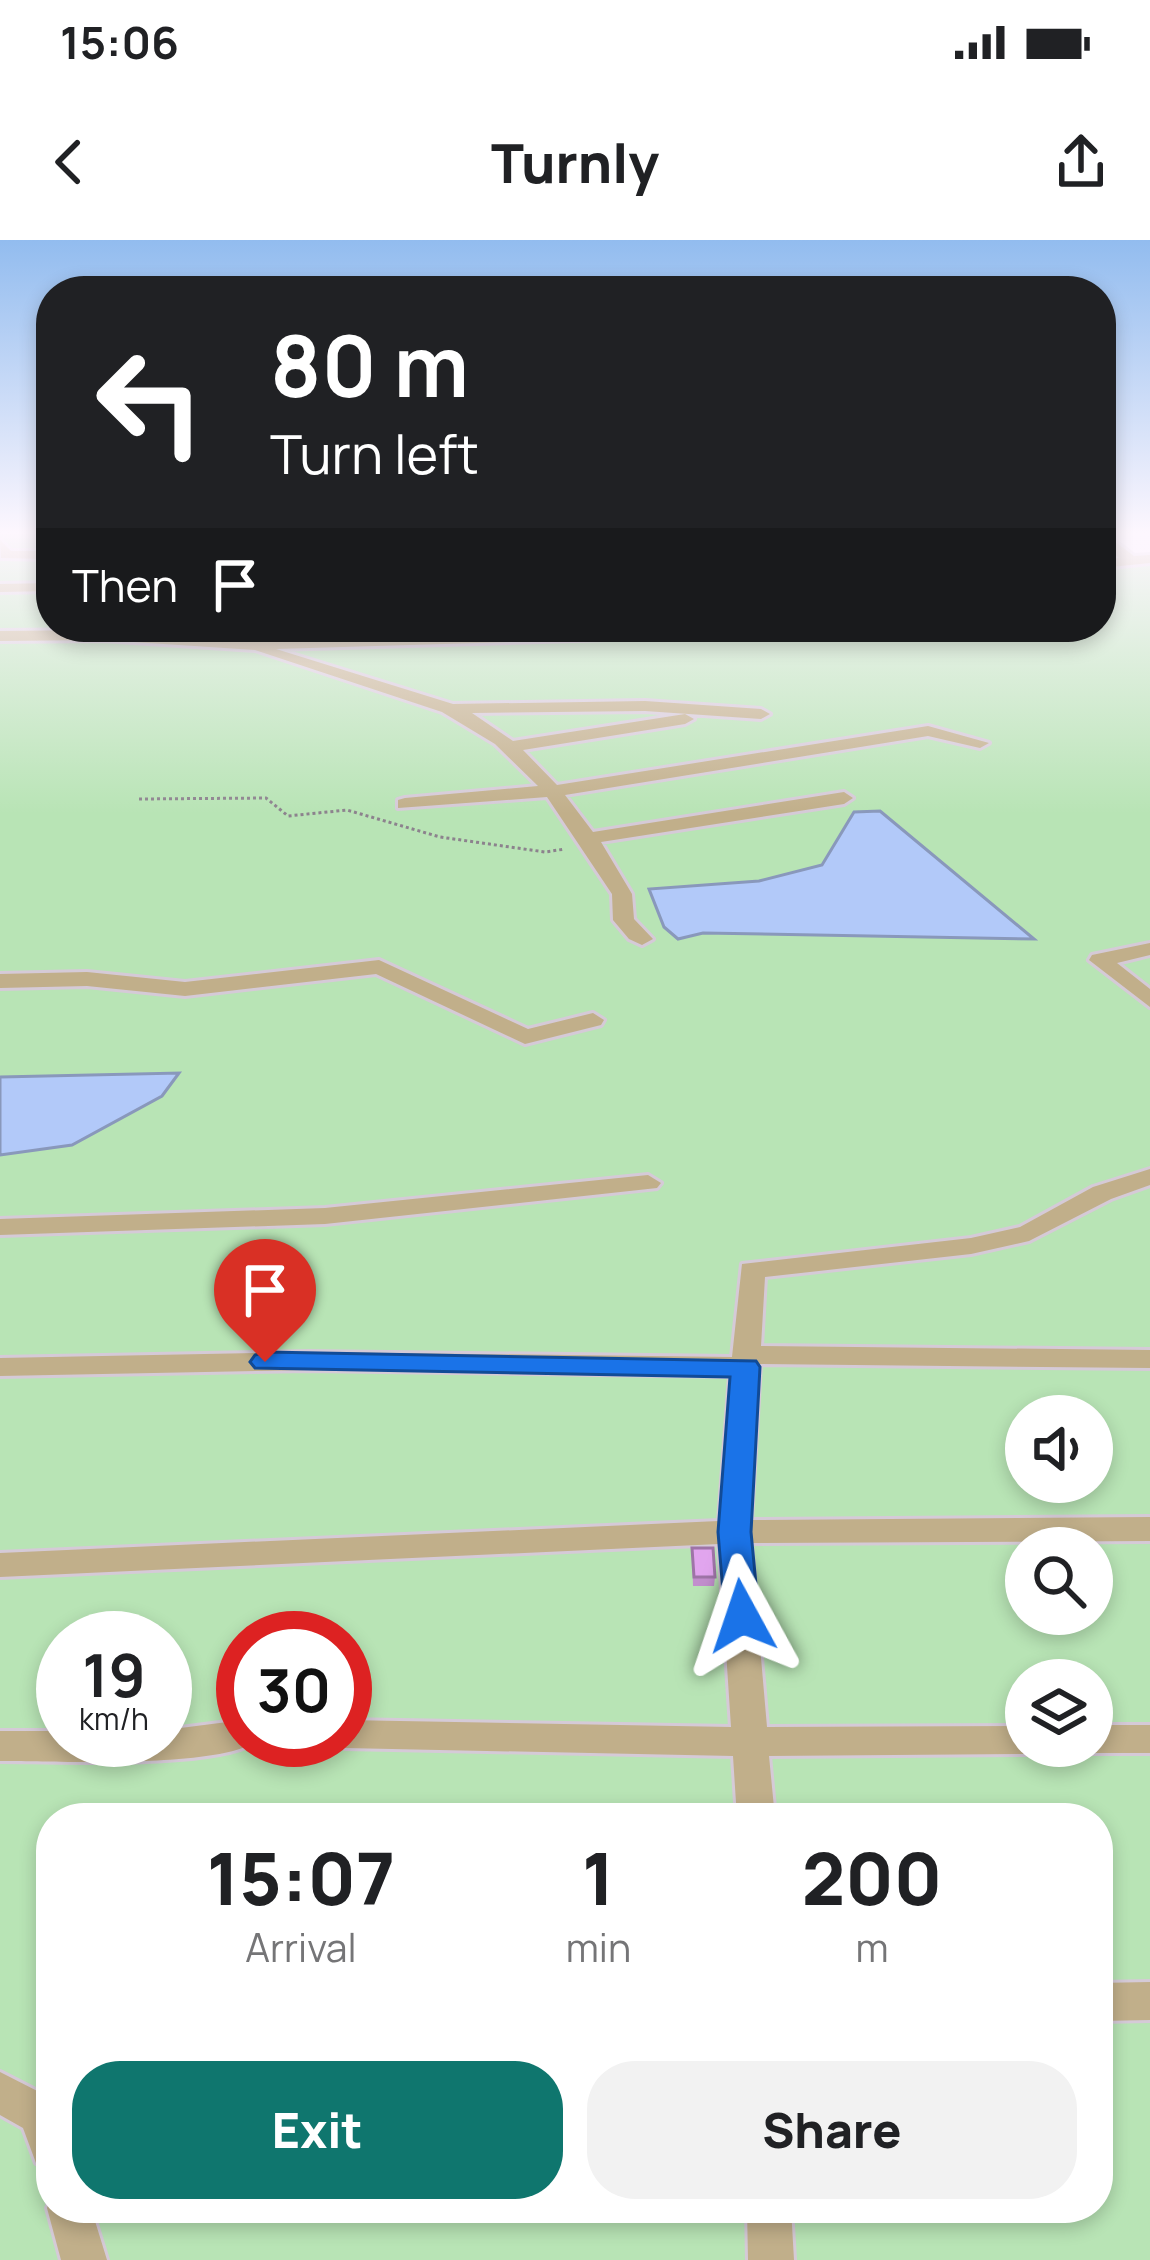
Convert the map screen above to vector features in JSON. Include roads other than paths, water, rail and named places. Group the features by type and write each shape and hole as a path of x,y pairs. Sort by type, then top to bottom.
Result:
{"street":[{"path":"0,636 36,636"},
{"path":"204,642 347,642"},
{"path":"248,645 451,709 512,747 594,841 622,894 618,904 624,924 642,939"},
{"path":"451,709 578,705 761,714"},
{"path":"512,747 737,711"},
{"path":"405,804 548,791 928,731 980,742"},
{"path":"594,841 844,798"},
{"path":"1150,949 1100,960 1150,1000"},
{"path":"0,981 87,979 185,989 380,967 525,1037 592,1020"},
{"path":"756,1803 734,1532 752,1270 971,1246 1028,1233 1102,1193 1150,1177"},
{"path":"0,1227 163,1228 508,1201 648,1183"},
{"path":"0,1366 1150,1359"},
{"path":"0,1565 734,1532 1150,1528"},
{"path":"372,1735 754,1742 1005,1740"},
{"path":"0,1746 151,1746 216,1738"},
{"path":"1113,1739 1150,1739"},
{"path":"1113,2002 1150,2001"},
{"path":"0,2092 36,2112"},
{"path":"73,2223 84,2260"},
{"path":"770,2223 771,2260"}],"water":[{"path":"880,811 1034,939 703,933 678,939 664,927 649,889 759,881 822,865 854,812"},
{"path":"179,1073 162,1096 72,1145 0,1155 0,1077"}]}
